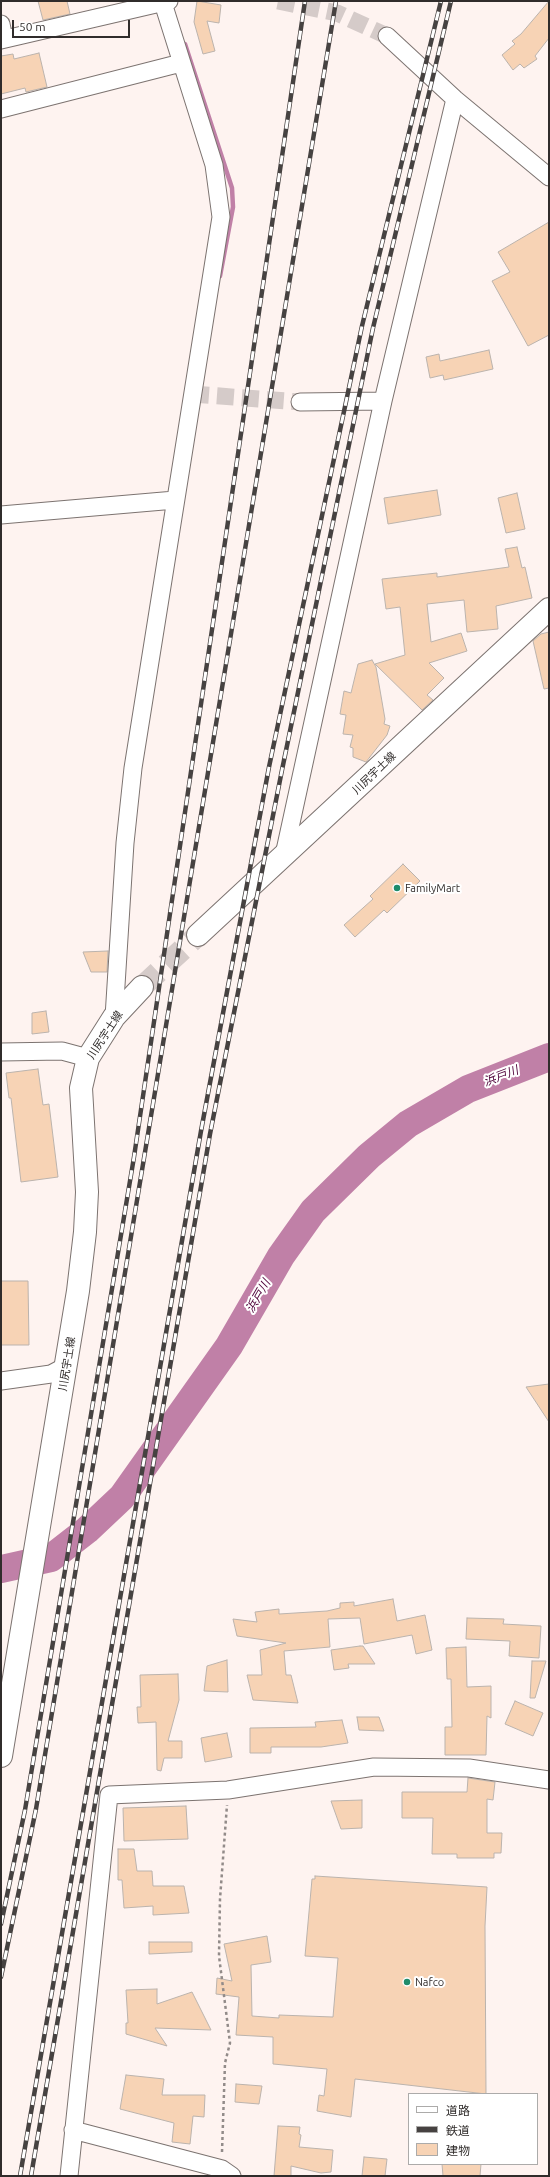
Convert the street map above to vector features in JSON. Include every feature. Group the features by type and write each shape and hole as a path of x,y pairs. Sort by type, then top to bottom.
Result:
{"main road":[{"name":"川尻宇土線","path":"198,935 549,609"},
{"name":"川尻宇土線","path":"1,1756 10,1670 65,1374 85,1232 87,1192 82,1088 88,1058 114,1017 142,987"}],"street":[{"path":"2,34 166,2 181,63 214,165 221,217 132,776 125,843 114,1017"},
{"path":"387,36 455,99 549,177"},
{"path":"1,109 181,63"},
{"path":"284,855 383,401 455,99"},
{"path":"300,402 383,401"},
{"path":"1,515 175,500"},
{"path":"1,1052 62,1051 88,1058"},
{"path":"1,1381 51,1374 65,1374"},
{"path":"69,2176 109,1795 228,1790 374,1767 469,1768 549,1780"},
{"path":"74,2130 227,2172"}],"path":[{"path":"227,2172 225,2063 230,2043 219,1956 220,1898 228,1790"}],"building":[{"path":"38,1 67,1 70,14 43,20"},
{"path":"197,1 221,5 219,23 207,21 215,51 203,54 194,22"},
{"path":"549,1 549,38 535,56 537,59 524,68 520,64 513,70 502,55 515,44 512,41 521,34"},
{"path":"39,53 47,87 26,92 25,88 1,94 1,56 13,54 14,59"},
{"path":"549,222 549,335 528,346 492,281 510,272 498,252"},
{"path":"489,350 493,369 444,380 443,375 430,378 426,357 439,354 440,361"},
{"path":"437,490 441,515 388,524 384,498"},
{"path":"517,493 525,529 506,533 498,498"},
{"path":"517,547 522,568 525,567 532,598 496,606 498,629 467,632 464,600 427,604 431,642 461,633 467,651 429,663 444,678 427,695 433,700 422,710 375,664 405,655 400,607 386,609 382,579 437,573 437,577 509,567 505,549"},
{"path":"549,632 549,688 544,689 533,641 541,634"},
{"path":"372,660 376,667 385,719 384,724 390,726 387,735 366,762 353,757 353,748 350,747 353,735 343,734 346,715 340,714 344,691 351,693 358,664"},
{"path":"403,864 420,881 387,913 384,910 355,937 344,925 373,899 370,896"},
{"path":"108,951 107,972 91,972 83,952"},
{"path":"46,1011 49,1032 32,1034 32,1013"},
{"path":"38,1069 43,1105 49,1104 58,1177 21,1182 11,1098 9,1098 6,1073"},
{"path":"1,1281 28,1281 29,1345 1,1345"},
{"path":"549,1384 549,1422 526,1387"},
{"path":"393,1599 397,1621 425,1615 432,1650 416,1654 412,1635 364,1644 360,1618 328,1619 330,1647 284,1651 286,1675 291,1675 298,1703 253,1700 247,1675 262,1675 260,1650 286,1643 237,1636 233,1619 257,1622 255,1612 279,1609 279,1614 327,1611 340,1608 340,1603 354,1602 354,1606"},
{"path":"467,1618 504,1619 503,1624 541,1626 539,1658 509,1656 510,1641 466,1639"},
{"path":"363,1646 375,1664 348,1664 349,1668 334,1670 331,1650"},
{"path":"466,1647 467,1687 491,1686 491,1718 487,1716 486,1755 445,1755 445,1727 452,1727 451,1679 447,1679 446,1648"},
{"path":"227,1660 228,1692 204,1691 207,1666"},
{"path":"532,1661 546,1661 535,1698 530,1698"},
{"path":"178,1674 179,1700 168,1741 182,1741 182,1758 164,1758 161,1771 157,1770 156,1722 138,1723 137,1707 141,1707 140,1675"},
{"path":"515,1701 543,1713 533,1736 505,1724"},
{"path":"357,1717 379,1717 384,1731 359,1730"},
{"path":"342,1720 348,1743 321,1747 271,1747 271,1753 250,1753 250,1728 316,1727 315,1722"},
{"path":"227,1733 232,1757 205,1762 201,1738"},
{"path":"468,1778 495,1782 493,1800 487,1799 487,1833 502,1833 501,1853 494,1853 494,1858 457,1858 457,1854 432,1854 433,1818 402,1818 402,1792 467,1792"},
{"path":"362,1800 362,1828 341,1829 331,1801"},
{"path":"186,1806 188,1839 124,1841 123,1808"},
{"path":"118,1849 134,1849 137,1871 152,1871 153,1886 184,1886 189,1913 153,1915 153,1906 124,1908 122,1880 118,1880"},
{"path":"315,1876 487,1887 485,1926 486,2093 355,2079 351,2117 317,2111 319,2095 324,2096 327,2069 273,2064 273,2037 236,2035 239,1997 216,1994 217,1978 232,1981 224,1944 267,1936 271,1962 251,1965 252,2016 279,2018 279,2015 333,2017 338,1958 305,1956 312,1879 315,1879"},
{"path":"149,1942 192,1942 192,1952 149,1954"},
{"path":"157,1989 157,2004 192,1992 211,2030 155,2028 167,2046 126,2034 126,2023 128,2023 126,1990"},
{"path":"126,2075 164,2079 162,2095 205,2095 204,2117 193,2116 190,2144 172,2142 174,2123 120,2109"},
{"path":"236,2084 262,2086 259,2104 235,2102"},
{"path":"278,2126 300,2127 299,2134 301,2135 299,2147 333,2150 331,2172 321,2173 291,2166 291,2176 274,2176"},
{"path":"364,2157 387,2159 385,2176 362,2176"},
{"path":"442,2165 481,2165 480,2176 443,2176"}],"waterway":[{"path":"185,44 232,188 233,207 220,276"},
{"name":"浜戸川","path":"1,1569 51,1558 87,1530 122,1497 229,1346 281,1256 313,1211 369,1156 408,1124 468,1089 549,1057"}],"tunnel":[{"path":"278,1 337,13 387,36"},
{"path":"192,394 300,402"},
{"path":"142,987 198,935"}],"railway":[{"path":"1,1924 25,1810 134,1157 305,1"},
{"path":"1,1977 36,1809 336,1"},
{"path":"20,2176 201,1131 269,767 362,326 441,1"},
{"path":"31,2176 210,1134 282,770 373,328 451,1"}],"place":[{"name":"FamilyMart","path":"397,888"},
{"name":"Nafco","path":"407,1982"}]}
